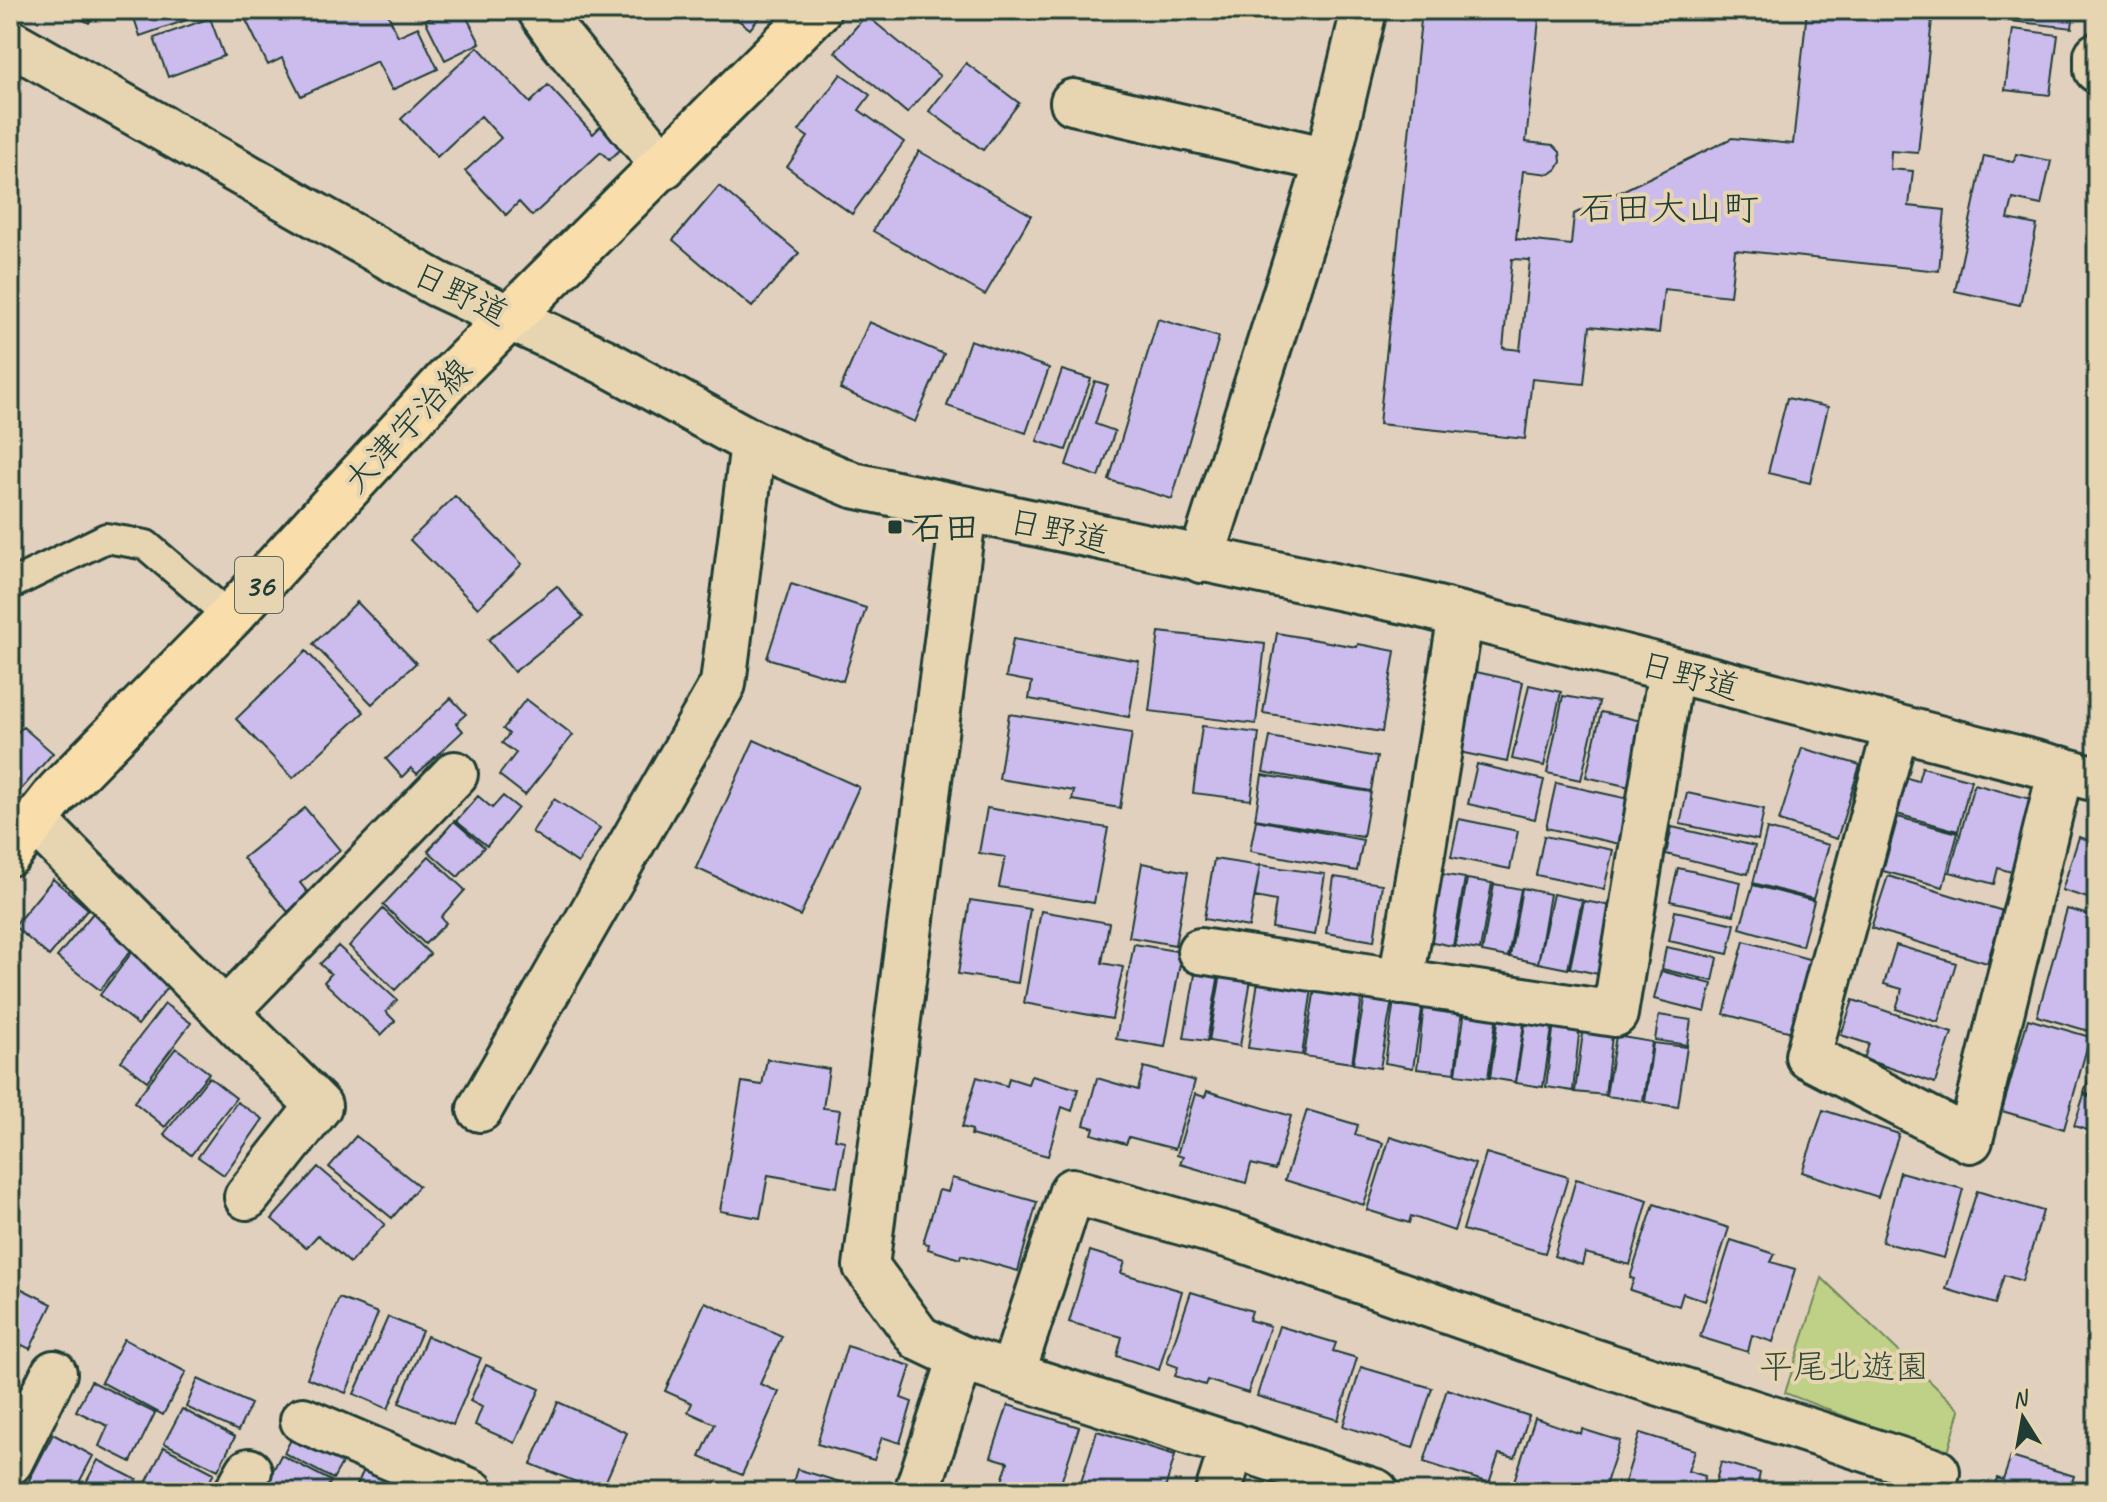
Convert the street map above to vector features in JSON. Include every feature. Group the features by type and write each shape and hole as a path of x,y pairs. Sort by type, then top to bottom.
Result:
{"main road":[{"name":"大津宇治線","path":"23,837 58,792 230,617 508,317 664,166 818,10"}],"street":[{"path":"540,10 664,166"},
{"path":"1201,560 1328,160 1364,10"},
{"name":"日野道","path":"10,42 437,284 603,361 753,443 853,485 1414,603 2079,774"},
{"path":"2097,55 2097,70"},
{"path":"1073,102 1328,160"},
{"path":"480,1109 723,684 753,443"},
{"path":"964,510 866,1266 919,1338 961,1358 1376,1492"},
{"path":"1401,982 1461,615"},
{"path":"1200,951 1615,1014 1671,670"},
{"path":"1896,728 1808,1056 1970,1140 2079,774"},
{"path":"225,1012 455,774"},
{"path":"23,837 225,1012 319,1106 247,1197"},
{"path":"1012,1374 1072,1191 1238,1238 1567,1353 1937,1472 1931,1492"},
{"path":"917,1492 961,1358"},
{"path":"10,1462 54,1373"},
{"path":"303,1420 469,1491"},
{"path":"1218,1492 1233,1445"}],"lane":[{"path":"10,585 106,538 146,545 230,617"}],"green space":[{"name":"平尾北遊園","path":"1822,1278 1960,1410 1947,1456 1785,1393"}],"building":[{"path":"65,10 96,10 89,23"},
{"path":"148,10 216,10 140,36 133,15"},
{"path":"257,10 386,10 398,36 418,27 438,69 392,90 377,61 301,96 282,58 268,65 244,16"},
{"path":"445,10 463,10 480,43 445,60 425,20"},
{"path":"725,10 765,10 750,29"},
{"path":"1422,10 1540,10 1526,142 1553,145 1560,152 1561,162 1550,174 1523,171 1516,239 1571,245 1574,214 1732,138 1793,144 1807,10 1933,10 1918,153 1891,151 1890,169 1913,171 1909,206 1945,210 1939,271 1735,250 1730,296 1664,289 1659,333 1590,326 1584,384 1532,379 1525,439 1379,424","holes":["1512,259 1530,260 1520,350 1503,348"]},
{"path":"1995,10 2074,10 2072,28 1994,19"},
{"path":"866,15 940,76 907,113 835,52"},
{"path":"210,18 224,56 168,77 154,38"},
{"path":"2013,29 2058,35 2050,95 2005,90"},
{"path":"478,47 530,103 548,85 593,134 601,126 621,149 609,160 601,152 532,216 519,202 506,215 465,171 501,138 481,116 437,157 401,119"},
{"path":"966,63 1019,103 983,150 929,111"},
{"path":"841,74 870,95 859,110 904,142 852,214 787,167 808,137 799,131"},
{"path":"919,151 1031,215 985,295 873,231"},
{"path":"2016,154 2051,161 2041,205 2013,199 2008,219 2037,225 2020,305 1955,291 1984,156 2014,162"},
{"path":"719,186 799,253 752,307 673,240"},
{"path":"1158,319 1219,337 1172,499 1109,480"},
{"path":"869,322 944,354 915,422 840,389"},
{"path":"970,340 1049,368 1026,433 947,406"},
{"path":"1062,370 1091,379 1066,450 1037,441"},
{"path":"1095,381 1108,385 1095,424 1115,431 1099,477 1066,465"},
{"path":"1787,398 1828,407 1810,483 1768,473"},
{"path":"455,496 522,564 478,608 410,540"},
{"path":"791,584 866,608 843,681 767,658"},
{"path":"557,586 583,617 514,672 488,640"},
{"path":"357,602 416,663 372,704 313,644"},
{"path":"1159,632 1265,644 1256,724 1149,711"},
{"path":"1277,633 1395,651 1382,732 1263,713"},
{"path":"1013,639 1139,661 1129,717 1029,699 1032,682 1006,677"},
{"path":"306,651 364,712 293,778 236,719"},
{"path":"1476,672 1523,682 1507,762 1459,752"},
{"path":"1529,685 1561,692 1544,766 1512,759"},
{"path":"1563,696 1599,702 1581,780 1547,773"},
{"path":"451,698 466,714 456,723 463,731 417,774 411,768 402,777 386,759"},
{"path":"526,699 573,735 525,795 499,775 516,753 502,743 509,734 503,729"},
{"path":"1601,712 1646,722 1630,787 1586,777"},
{"path":"1009,714 1132,733 1120,808 1072,800 1074,791 999,779"},
{"path":"1202,726 1259,733 1251,800 1193,793"},
{"path":"23,727 53,753 10,802 10,739"},
{"path":"1270,737 1377,757 1371,791 1263,772"},
{"path":"754,740 859,787 800,916 696,868"},
{"path":"1802,748 1860,765 1837,839 1779,821"},
{"path":"1477,764 1544,780 1535,819 1468,804"},
{"path":"1922,767 1971,780 1958,831 1897,814 1907,778 1918,781"},
{"path":"1262,775 1371,792 1363,837 1255,819"},
{"path":"1556,783 1629,799 1620,844 1546,828"},
{"path":"1974,784 2038,801 2018,874 1998,868 1994,884 1950,872"},
{"path":"1687,793 1764,809 1758,840 1680,824"},
{"path":"478,796 492,808 503,796 518,808 487,846 456,821"},
{"path":"554,799 600,828 578,863 532,832"},
{"path":"305,808 340,850 300,883 309,894 288,912 243,858"},
{"path":"987,808 1108,828 1094,903 999,887 1005,857 979,853"},
{"path":"1898,817 1958,833 1943,887 1883,871"},
{"path":"1459,819 1518,831 1510,869 1451,857"},
{"path":"1256,820 1363,840 1357,871 1250,851"},
{"path":"454,821 484,847 458,877 428,851"},
{"path":"2097,825 2097,901 2062,890 2079,837 2092,841"},
{"path":"1672,827 1755,846 1748,874 1666,854"},
{"path":"1767,829 1829,845 1813,899 1753,883"},
{"path":"1544,836 1613,850 1604,889 1536,875"},
{"path":"429,856 465,890 441,917 446,923 425,944 383,905"},
{"path":"1214,859 1260,866 1249,927 1204,919"},
{"path":"1142,863 1188,872 1175,945 1129,937"},
{"path":"1260,865 1325,874 1315,935 1272,928 1276,901 1255,897"},
{"path":"1678,868 1741,882 1734,915 1670,901"},
{"path":"1441,874 1465,878 1453,946 1428,941"},
{"path":"1888,876 2003,911 1987,963 1871,928"},
{"path":"1334,877 1382,884 1374,941 1326,933"},
{"path":"53,879 88,909 49,956 14,926"},
{"path":"1467,879 1492,883 1480,950 1455,946"},
{"path":"1494,884 1521,889 1508,957 1482,952"},
{"path":"1753,885 1814,901 1802,946 1740,928"},
{"path":"1522,888 1550,894 1538,963 1510,957"},
{"path":"1553,894 1582,900 1568,969 1538,963"},
{"path":"970,900 1030,909 1018,983 958,974"},
{"path":"1584,901 1612,906 1598,974 1570,968"},
{"path":"383,909 430,954 395,990 349,946"},
{"path":"2067,909 2097,917 2097,1014 2092,1032 2037,1016"},
{"path":"1041,911 1109,923 1102,963 1123,967 1112,1019 1024,1003"},
{"path":"1675,911 1735,924 1728,954 1669,941"},
{"path":"93,913 135,945 100,990 57,957"},
{"path":"1744,941 1812,960 1792,1032 1724,1014"},
{"path":"1134,944 1182,952 1165,1047 1116,1039"},
{"path":"1896,945 1956,963 1938,1022 1896,1009 1902,989 1884,984"},
{"path":"338,946 397,1000 386,1012 395,1021 381,1035 324,982 331,974 320,964"},
{"path":"1666,947 1718,958 1713,981 1662,969"},
{"path":"133,951 172,981 138,1025 100,995"},
{"path":"1197,963 1220,968 1207,1041 1184,1038"},
{"path":"1222,968 1252,973 1240,1046 1209,1041"},
{"path":"1661,971 1712,984 1705,1012 1654,999"},
{"path":"1259,974 1313,982 1302,1055 1248,1048"},
{"path":"1316,982 1363,990 1352,1063 1304,1056"},
{"path":"1366,990 1393,995 1380,1068 1353,1064"},
{"path":"1394,1000 1423,1004 1413,1068 1385,1063"},
{"path":"1853,1000 1952,1033 1935,1083 1864,1059 1869,1044 1841,1035"},
{"path":"165,1004 191,1023 147,1081 121,1061"},
{"path":"1424,1004 1462,1009 1455,1073 1417,1069"},
{"path":"1465,1009 1497,1014 1488,1078 1456,1074"},
{"path":"1499,1014 1525,1017 1515,1082 1490,1078"},
{"path":"1659,1015 1691,1020 1687,1045 1655,1040"},
{"path":"1526,1018 1553,1022 1543,1087 1516,1083"},
{"path":"2028,1019 2090,1037 2064,1129 2002,1111"},
{"path":"1554,1022 1580,1025 1573,1091 1546,1087"},
{"path":"1583,1032 1612,1036 1605,1095 1575,1092"},
{"path":"1616,1036 1652,1042 1643,1101 1606,1096"},
{"path":"1653,1043 1687,1047 1678,1107 1645,1102"},
{"path":"176,1048 209,1073 165,1127 134,1102"},
{"path":"767,1059 829,1069 823,1108 840,1110 835,1139 845,1141 837,1187 768,1175 760,1218 720,1211 742,1082 762,1085"},
{"path":"2094,1062 2097,1063 2097,1098 2084,1093"},
{"path":"1144,1067 1195,1081 1175,1149 1129,1137 1126,1144 1092,1134 1094,1128 1084,1125 1097,1078 1138,1090"},
{"path":"1031,1076 1078,1089 1072,1111 1062,1107 1048,1156 971,1135 972,1130 962,1127 977,1077 1007,1086 1009,1078 1028,1084"},
{"path":"209,1077 236,1098 191,1155 164,1134"},
{"path":"1207,1091 1291,1116 1275,1170 1251,1164 1246,1183 1180,1164 1183,1157 1177,1155 1195,1094 1205,1097"},
{"path":"2084,1095 2097,1100 2097,1133 2074,1126"},
{"path":"237,1102 263,1119 224,1175 198,1157"},
{"path":"1307,1110 1358,1125 1355,1135 1383,1143 1364,1205 1285,1180"},
{"path":"1823,1110 1899,1134 1878,1197 1802,1172"},
{"path":"356,1136 419,1186 392,1218 329,1167"},
{"path":"1390,1137 1475,1164 1454,1231 1411,1216 1409,1223 1367,1210"},
{"path":"1486,1153 1568,1177 1545,1253 1463,1230"},
{"path":"318,1167 385,1224 350,1263 318,1235 306,1248 272,1219"},
{"path":"1900,1172 1963,1189 1944,1258 1882,1242"},
{"path":"952,1178 1037,1202 1018,1271 961,1255 960,1259 928,1249 929,1244 923,1243 939,1190 948,1192"},
{"path":"1576,1179 1648,1200 1630,1265 1585,1253 1582,1265 1554,1256"},
{"path":"1977,1191 2043,1211 2022,1281 2004,1275 1995,1304 1946,1289"},
{"path":"1654,1204 1729,1228 1705,1301 1683,1293 1679,1306 1630,1290 1634,1279 1630,1278"},
{"path":"1731,1240 1775,1254 1771,1262 1795,1269 1773,1342 1752,1335 1748,1352 1700,1337"},
{"path":"1090,1251 1125,1262 1121,1273 1182,1291 1159,1370 1117,1356 1122,1337 1069,1322"},
{"path":"10,1283 52,1304 30,1349 10,1339"},
{"path":"1191,1292 1252,1311 1249,1320 1270,1326 1248,1393 1207,1380 1205,1385 1175,1376 1178,1367 1167,1363"},
{"path":"339,1298 378,1313 346,1393 307,1378"},
{"path":"705,1302 782,1336 760,1384 779,1392 742,1475 700,1457 715,1424 688,1412 692,1403 665,1391"},
{"path":"388,1317 422,1331 388,1409 354,1394"},
{"path":"1279,1326 1336,1343 1333,1351 1357,1358 1338,1420 1257,1396"},
{"path":"427,1336 481,1358 453,1425 399,1403"},
{"path":"124,1339 186,1372 163,1415 101,1382"},
{"path":"10,1342 21,1347 10,1370"},
{"path":"847,1346 911,1366 901,1398 912,1402 900,1443 882,1437 874,1460 817,1444"},
{"path":"486,1365 540,1389 515,1443 475,1425 482,1407 470,1401"},
{"path":"1361,1367 1432,1388 1413,1448 1343,1426"},
{"path":"198,1379 251,1404 238,1431 186,1407"},
{"path":"91,1381 155,1413 131,1462 99,1446 108,1426 76,1411"},
{"path":"1447,1389 1529,1416 1515,1458 1499,1454 1489,1483 1424,1462"},
{"path":"558,1402 627,1433 601,1492 531,1464"},
{"path":"1008,1405 1079,1427 1058,1492 999,1491 1008,1462 991,1457"},
{"path":"182,1409 235,1437 218,1470 164,1443"},
{"path":"1535,1418 1581,1434 1582,1429 1620,1441 1603,1492 1511,1490"},
{"path":"297,1428 347,1454 333,1479 284,1453"},
{"path":"1097,1431 1175,1455 1164,1492 1078,1492"},
{"path":"1640,1433 1695,1450 1688,1471 1705,1476 1701,1492 1622,1492"},
{"path":"53,1434 93,1456 74,1492 23,1492"},
{"path":"164,1447 214,1473 204,1492 164,1492 146,1483"},
{"path":"281,1455 331,1481 325,1492 272,1492 264,1488"},
{"path":"2011,1457 2074,1476 2070,1489 2079,1492 1992,1492 1997,1478 2003,1480"},
{"path":"369,1458 429,1492 354,1492"},
{"path":"98,1460 137,1480 130,1492 81,1492"},
{"path":"1721,1462 1760,1473 1756,1492 1713,1492"},
{"path":"797,1469 873,1492 790,1492"}],"place":[{"name":"石田","path":"895,527"}],"district":[{"name":"石田大山町","path":"1669,207"}]}
